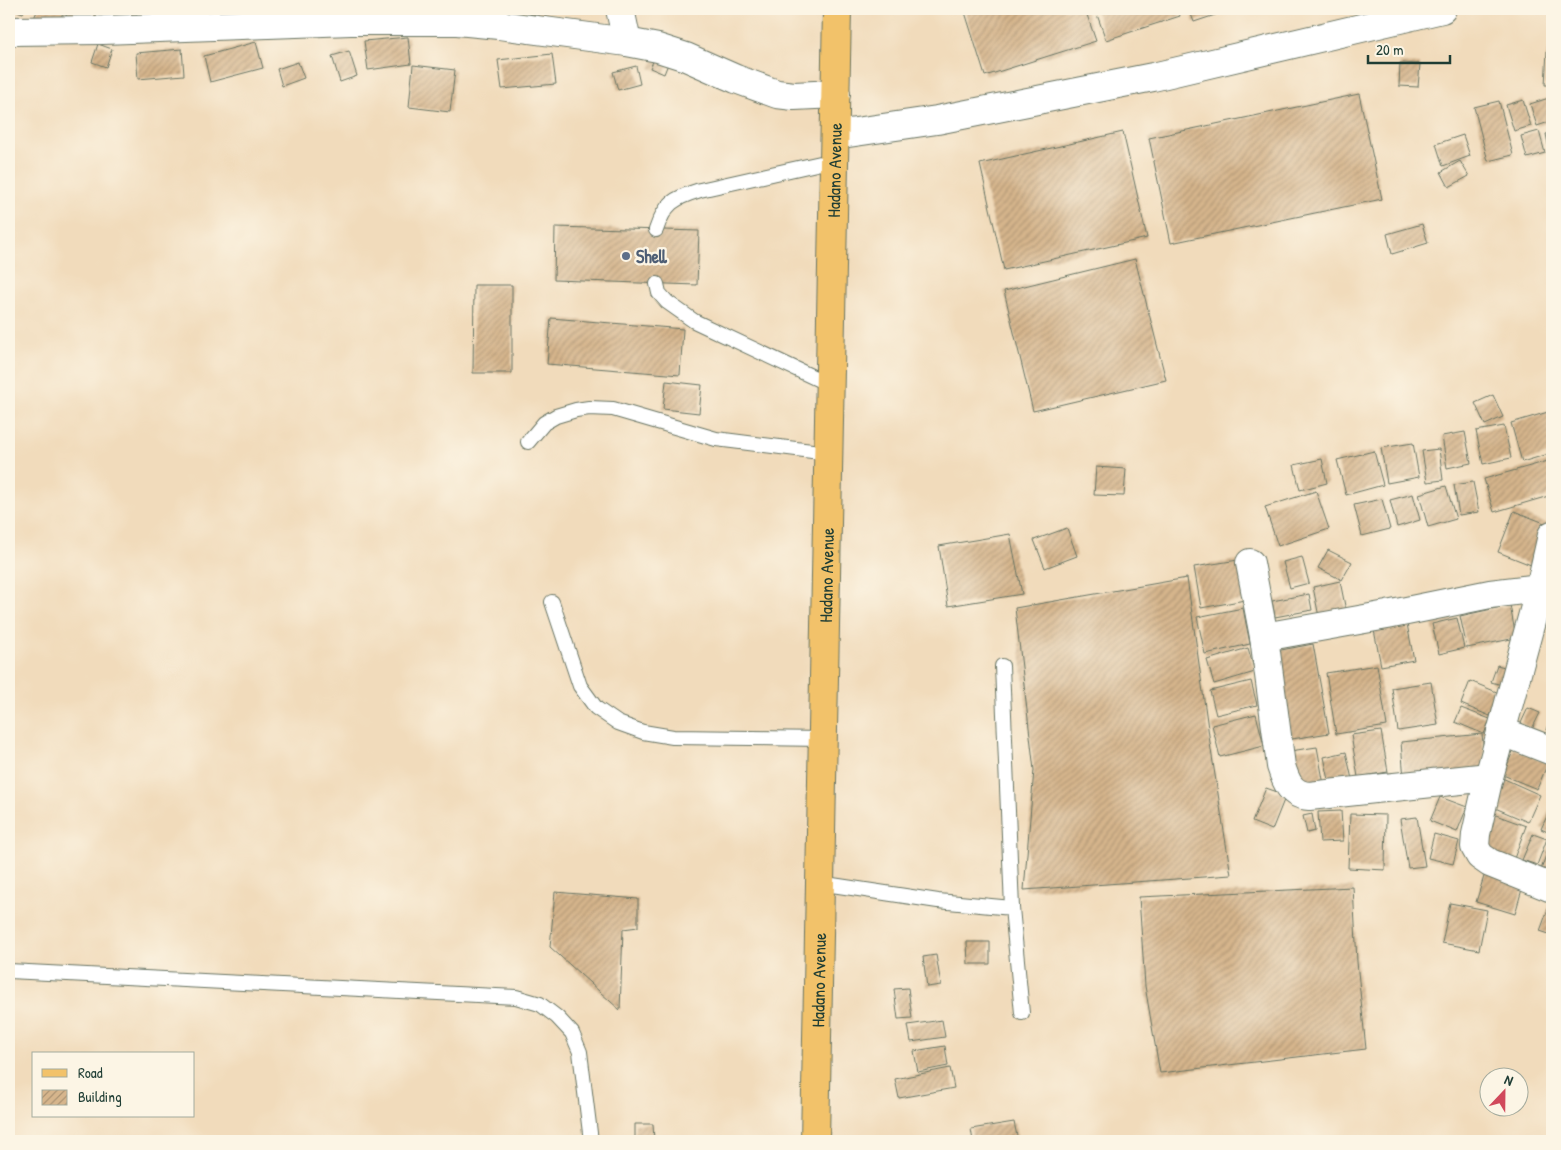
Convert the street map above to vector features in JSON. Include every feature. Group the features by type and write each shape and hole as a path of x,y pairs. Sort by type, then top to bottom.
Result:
{"main road":[{"name":"Hadano Avenue","path":"815,1141 838,9"}],"street":[{"path":"620,9 627,42"},
{"path":"835,148 937,120 1153,77 1442,9"},
{"path":"9,31 103,30 351,21 457,21 627,42 658,48 686,57 777,94 794,96 836,94"},
{"path":"1552,535 1546,590 1501,731 1476,834 1475,847 1476,852 1490,863 1552,888"},
{"path":"1250,563 1264,637 1282,766 1292,791 1302,796 1309,796 1489,777"},
{"path":"1264,637 1490,594 1546,590"},
{"path":"1501,731 1552,751"}],"lane":[{"path":"656,230 668,204 679,196 835,148"},
{"path":"657,284 659,293 667,302 694,321 830,386"},
{"path":"528,442 544,423 556,416 589,408 613,410 716,439 828,453"},
{"path":"552,602 580,686 596,708 618,723 643,732 673,737 823,739"},
{"path":"1002,666 1012,908 1022,1013"},
{"path":"819,883 938,901 1012,908"},
{"path":"9,971 516,997 540,1004 557,1016 572,1034 580,1052 591,1141"}],"building":[{"path":"11,9 25,9 23,13"},
{"path":"38,9 64,9 58,27 34,18"},
{"path":"68,9 98,9 92,26 66,16"},
{"path":"122,9 138,9 135,17 121,12"},
{"path":"148,9 164,9 161,18 147,13"},
{"path":"168,9 179,9 175,20 165,16"},
{"path":"191,9 207,9 205,16 190,11"},
{"path":"232,9 255,9 252,16"},
{"path":"531,9 547,9 544,18 530,13"},
{"path":"964,9 1085,9 1096,41 985,76"},
{"path":"1095,9 1178,9 1180,16 1106,40"},
{"path":"1189,9 1233,9 1194,22"},
{"path":"408,37 411,64 368,70 364,41"},
{"path":"256,42 263,68 210,82 204,56"},
{"path":"98,44 112,49 106,67 92,62"},
{"path":"182,49 184,75 138,79 136,53"},
{"path":"349,51 357,76 340,82 332,56"},
{"path":"1547,51 1552,52 1552,85 1545,85"},
{"path":"657,53 670,59 664,74 650,68"},
{"path":"552,54 556,84 502,89 498,60"},
{"path":"298,62 304,78 282,86 277,69"},
{"path":"1400,63 1420,64 1418,87 1399,86"},
{"path":"413,65 455,70 450,112 409,107"},
{"path":"636,66 640,84 618,90 613,72"},
{"path":"1359,94 1382,199 1171,243 1149,138"},
{"path":"1552,97 1552,121 1537,126 1530,104"},
{"path":"1523,100 1531,126 1514,131 1506,105"},
{"path":"1499,101 1513,155 1488,161 1474,107"},
{"path":"1539,131 1545,153 1527,158 1521,136"},
{"path":"1123,132 1147,238 1004,270 980,164"},
{"path":"1552,133 1552,158 1551,158 1546,134"},
{"path":"1463,135 1470,156 1443,166 1436,144"},
{"path":"1460,161 1469,176 1449,187 1441,172"},
{"path":"1422,224 1428,243 1392,254 1387,234"},
{"name":"Shell","path":"555,227 699,231 697,285 554,280"},
{"path":"1135,259 1166,380 1033,411 1004,291"},
{"path":"474,285 512,285 512,373 473,373"},
{"path":"551,318 683,329 680,375 547,364"},
{"path":"666,381 702,385 699,413 663,409"},
{"path":"1493,395 1503,417 1485,425 1475,403"},
{"path":"1548,412 1552,427 1552,453 1522,462 1511,423"},
{"path":"1504,426 1511,458 1483,464 1476,431"},
{"path":"1465,432 1471,463 1447,468 1442,436"},
{"path":"1413,443 1419,477 1387,483 1381,448"},
{"path":"1439,449 1443,480 1427,482 1422,451"},
{"path":"1374,451 1383,485 1346,495 1337,460"},
{"path":"1322,459 1327,483 1300,490 1294,465"},
{"path":"1548,461 1552,475 1552,495 1494,512 1484,479"},
{"path":"1096,467 1126,469 1124,496 1094,495"},
{"path":"1473,482 1479,512 1459,515 1454,485"},
{"path":"1446,486 1456,519 1428,527 1419,494"},
{"path":"1316,491 1329,529 1278,546 1265,507"},
{"path":"1413,494 1420,520 1397,527 1390,500"},
{"path":"1382,499 1390,529 1362,536 1354,505"},
{"path":"1514,511 1547,524 1531,565 1498,552"},
{"path":"1067,528 1077,556 1045,568 1034,540"},
{"path":"1010,534 1022,594 948,606 939,546"},
{"path":"1328,550 1352,562 1342,580 1318,568"},
{"path":"1302,557 1309,583 1290,588 1283,562"},
{"path":"1238,560 1245,600 1201,608 1194,567"},
{"path":"1187,578 1231,875 1024,890 1034,770 1015,608"},
{"path":"1340,581 1347,616 1320,622 1313,587"},
{"path":"1309,594 1312,610 1275,617 1272,601"},
{"path":"1510,605 1516,638 1467,648 1460,616"},
{"path":"1243,608 1250,644 1205,654 1197,617"},
{"path":"1457,618 1464,648 1439,654 1432,624"},
{"path":"1407,624 1414,660 1381,666 1374,630"},
{"path":"1313,644 1329,733 1292,739 1276,651"},
{"path":"1248,648 1255,672 1214,684 1207,660"},
{"path":"1377,665 1387,726 1336,734 1326,673"},
{"path":"1497,665 1508,668 1502,685 1491,682"},
{"path":"1251,681 1257,705 1216,715 1210,691"},
{"path":"1470,681 1499,693 1490,716 1461,704"},
{"path":"1431,682 1438,725 1398,731 1392,688"},
{"path":"1461,708 1490,719 1484,734 1455,722"},
{"path":"1528,708 1540,713 1532,729 1521,723"},
{"path":"1256,714 1264,746 1220,757 1212,725"},
{"path":"1552,716 1552,732 1547,730"},
{"path":"1381,731 1388,772 1358,777 1351,735"},
{"path":"1482,734 1486,771 1404,779 1401,742"},
{"path":"1317,747 1324,785 1297,790 1290,751"},
{"path":"1514,749 1548,763 1537,789 1503,775"},
{"path":"1346,752 1353,784 1331,789 1324,757"},
{"path":"1552,764 1552,778 1547,776"},
{"path":"1500,777 1540,795 1528,822 1488,805"},
{"path":"1266,788 1286,795 1272,830 1252,822"},
{"path":"1440,797 1467,807 1457,832 1430,821"},
{"path":"1552,805 1552,834 1541,829"},
{"path":"1341,811 1343,841 1320,842 1318,812"},
{"path":"1312,814 1315,831 1307,833 1303,816"},
{"path":"1350,814 1386,815 1385,870 1348,868"},
{"path":"1493,814 1526,826 1512,864 1479,851"},
{"path":"1417,817 1425,866 1408,868 1400,819"},
{"path":"1434,834 1459,841 1453,864 1428,858"},
{"path":"1533,834 1547,839 1537,865 1522,860"},
{"path":"1549,846 1552,847 1552,877 1540,873"},
{"path":"1486,870 1524,882 1515,914 1476,902"},
{"path":"1353,887 1357,962 1366,1049 1160,1073 1145,986 1139,897"},
{"path":"555,892 638,899 638,927 623,929 620,1010 550,947"},
{"path":"1552,898 1552,935 1540,931"},
{"path":"1450,903 1487,910 1479,950 1442,943"},
{"path":"967,942 990,942 990,964 968,964"},
{"path":"936,955 941,985 927,987 923,957"},
{"path":"908,988 912,1018 898,1019 894,989"},
{"path":"942,1020 945,1037 911,1042 908,1025"},
{"path":"945,1046 948,1066 918,1072 914,1051"},
{"path":"950,1068 954,1088 899,1098 895,1079"},
{"path":"1014,1122 1018,1141 973,1141 971,1129"},
{"path":"635,1124 653,1124 654,1141 635,1141"}],"place":[{"name":"Shell","path":"626,256"}]}
